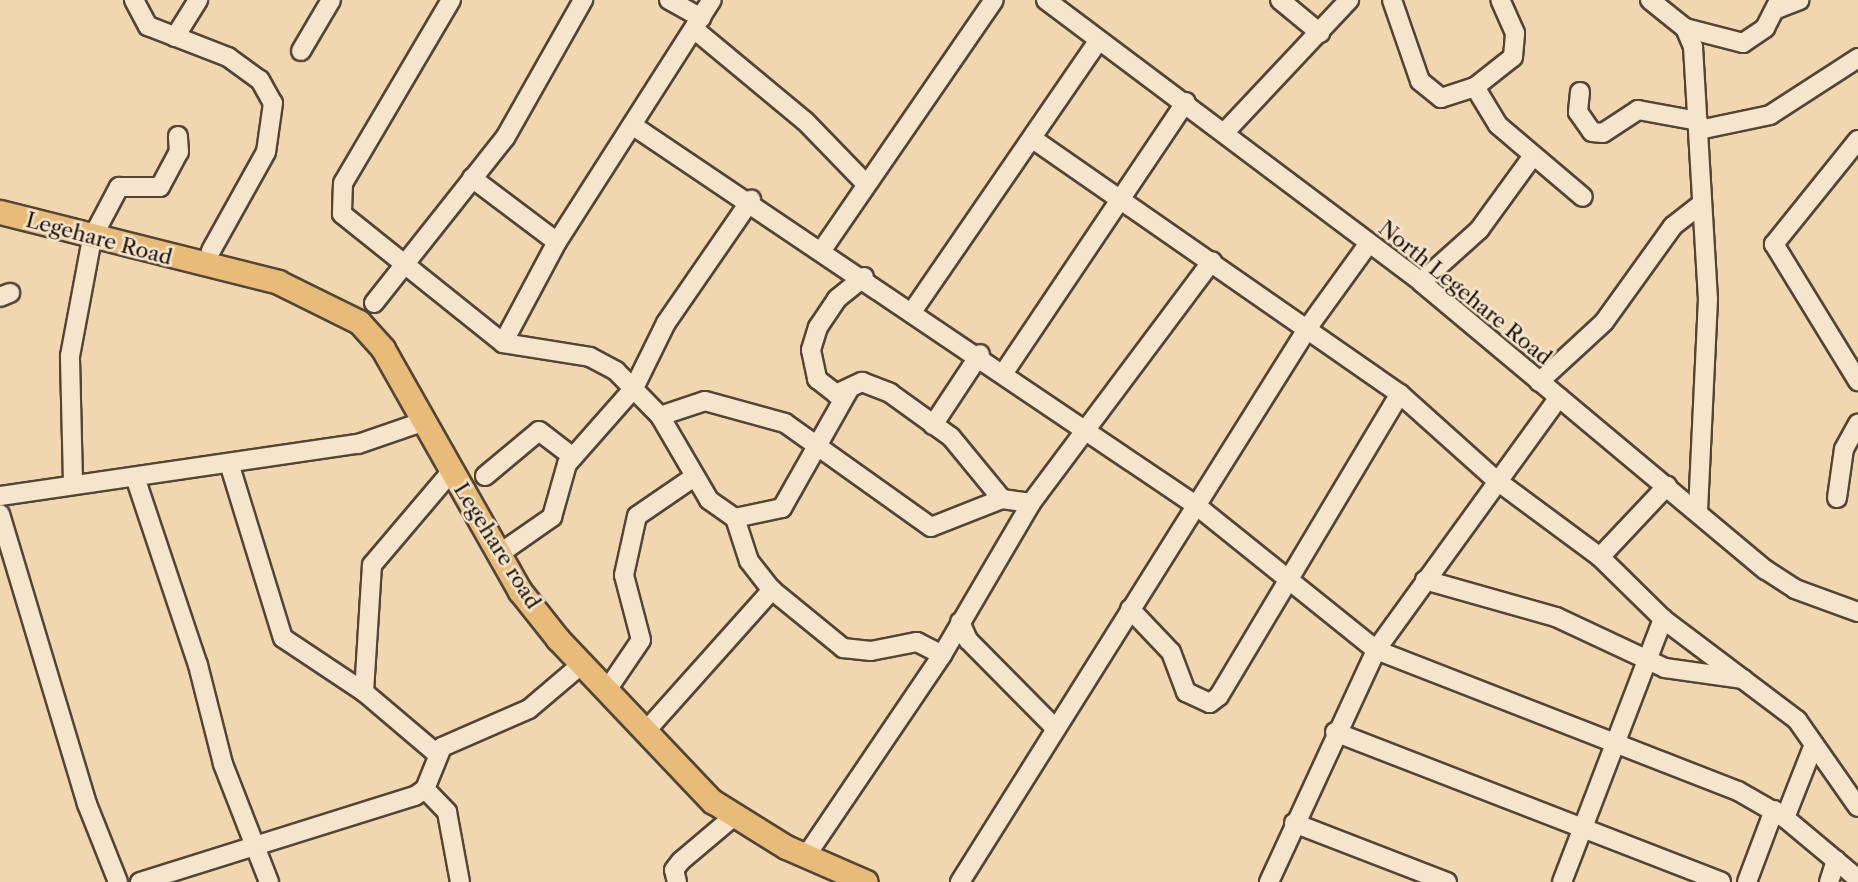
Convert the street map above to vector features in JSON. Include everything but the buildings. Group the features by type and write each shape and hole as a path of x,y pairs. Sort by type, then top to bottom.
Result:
{"main road":[{"name":"Legehare Road","path":"0,212 92,237 206,261"},
{"name":"Legehare road","path":"206,261 278,282 359,322 383,349 520,591 582,664 645,732 733,817 806,856 866,882"}],"street":[{"path":"134,0 148,26 228,57 260,80 273,103 266,152 206,261"},
{"path":"175,37 198,0"},
{"path":"301,51 331,0"},
{"path":"451,0 343,183 340,209 352,226 437,296 503,343 601,360 635,388 660,416 709,500 735,518 749,561 772,590 843,648 871,651 917,642 942,654"},
{"path":"374,303 505,138 583,0"},
{"path":"669,0 805,121 865,183"},
{"path":"503,343 557,242 712,0"},
{"path":"822,250 865,183 994,0"},
{"name":"North Legehare Road","path":"1046,0 1097,41 1185,102 1421,282 1539,382 1795,589 1858,612"},
{"path":"1280,0 1320,33"},
{"path":"1224,133 1349,0"},
{"path":"1392,0 1425,88 1441,98 1475,87 1517,50 1500,0"},
{"path":"1650,0 1685,28 1743,43 1757,37 1779,4 1800,0"},
{"path":"1685,28 1693,47 1700,205 1708,299 1698,510"},
{"path":"914,309 1033,139 1097,41"},
{"path":"1580,92 1578,112 1591,132 1603,132 1638,110 1698,125 1770,115 1858,58"},
{"path":"1475,87 1497,125 1583,197"},
{"path":"1005,371 1124,198 1185,102"},
{"path":"632,125 751,200 914,309 1197,506 1376,650 1619,746 1779,814 1858,879"},
{"path":"73,482 70,356 92,237 120,187 160,187 179,152 178,136"},
{"path":"1033,139 1124,198 1309,326 1400,394 1496,480 1600,557 1663,620 1746,679 1797,720 1813,747 1858,807"},
{"path":"1858,140 1773,244 1858,381"},
{"path":"1421,282 1479,230 1532,157"},
{"path":"472,178 557,242"},
{"path":"499,554 552,517 573,457 635,388 666,323 751,200"},
{"path":"1539,382 1604,322 1673,226 1700,205"},
{"path":"960,882 1053,726 1197,506 1309,326 1369,243"},
{"path":"806,856 942,654 1031,503 1212,261"},
{"path":"864,277 837,299 811,349 817,379 828,392 873,383 951,437 1002,499"},
{"path":"933,425 980,354"},
{"path":"735,518 782,508 821,447 850,388"},
{"path":"1130,609 1171,652 1186,692 1210,703 1400,394"},
{"path":"1269,882 1335,732 1376,650 1496,480 1559,397"},
{"path":"660,416 705,401 724,403 785,423 931,527 1002,499 1031,503"},
{"path":"0,496 73,482 135,477 358,444 422,422"},
{"path":"1836,498 1844,449 1858,424"},
{"path":"485,476 539,431 573,457"},
{"path":"229,463 283,638 364,692 437,754"},
{"path":"364,692 372,565 451,472"},
{"path":"135,477 202,678 223,764 257,843 269,882"},
{"path":"607,690 641,640 624,575 633,527 643,508 694,477"},
{"path":"1600,557 1667,486"},
{"path":"0,514 87,804 118,882"},
{"path":"1425,580 1556,617 1648,659 1691,675 1746,679"},
{"path":"645,732 772,590"},
{"path":"1562,882 1580,831 1619,746 1663,620"},
{"path":"960,622 968,640 1053,726"},
{"path":"425,789 437,754 478,726 529,709 582,664"},
{"path":"1335,732 1580,831 1721,882"},
{"path":"1748,882 1813,747"},
{"path":"140,882 425,789"},
{"path":"425,789 446,812 460,882"},
{"path":"677,882 674,870 681,861 733,817"},
{"path":"1294,823 1447,882"},
{"path":"1829,882 1836,860"}]}
